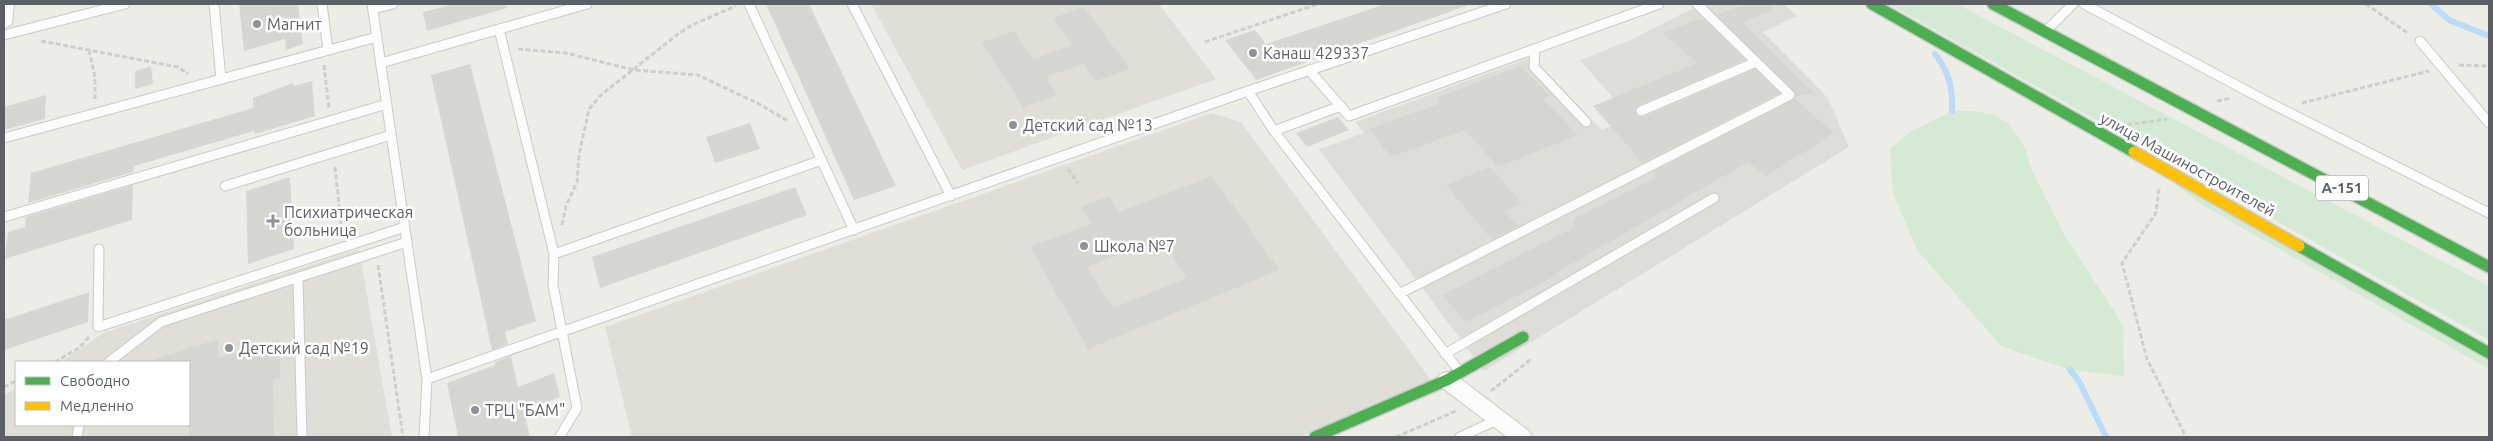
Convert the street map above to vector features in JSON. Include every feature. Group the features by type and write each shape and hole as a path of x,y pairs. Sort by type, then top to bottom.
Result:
{"main road":[{"name":"улица Машиностроителей","path":"1872,4 2489,353"},
{"name":"А-151","path":"1993,4 2489,267"},
{"path":"1315,437 1454,376 1523,337"}],"street":[{"path":"4,24 7,4"},
{"path":"1454,376 1499,419 1522,437"}],"lane":[{"path":"4,35 125,4"},
{"path":"214,4 222,79"},
{"path":"322,4 325,51"},
{"path":"393,4 372,7 427,379 424,437"},
{"path":"381,63 587,4"},
{"path":"749,4 854,230"},
{"path":"852,4 951,196"},
{"path":"427,379 1248,91 1506,4"},
{"path":"1309,70 1349,116 1659,4"},
{"path":"1399,294 1790,95 1697,4"},
{"path":"2046,31 2073,4"},
{"path":"2084,4 2266,101 2489,213"},
{"path":"499,30 554,254 553,285 577,408 559,437"},
{"path":"4,138 377,37"},
{"path":"2420,41 2489,123"},
{"path":"1535,49 1534,67 1586,122"},
{"path":"1641,111 1756,62"},
{"path":"1248,91 1274,131 1445,354 1454,376"},
{"path":"4,217 387,104"},
{"path":"1274,131 1341,106"},
{"path":"225,186 391,135"},
{"path":"554,254 822,160"},
{"path":"1445,354 1714,198"},
{"path":"99,249 98,327 344,245 404,227"},
{"path":"110,361 161,322 407,242"},
{"path":"298,278 302,437"},
{"path":"1460,437 1499,419"}],"path":[{"path":"554,254 566,206 577,182 579,155 589,110 601,95 692,25 742,4"},
{"path":"1205,42 1318,4"},
{"path":"2366,4 2420,41"},
{"path":"40,40 178,67 204,83"},
{"path":"504,48 566,53 634,70 698,75 759,104 810,134"},
{"path":"89,50 95,77 95,99 92,114"},
{"path":"325,51 330,122"},
{"path":"2301,103 2454,65 2489,66"},
{"path":"2126,125 2186,116 2195,110 2222,99 2234,98"},
{"path":"333,153 344,245"},
{"path":"1065,165 1078,183"},
{"path":"2159,187 2156,213 2122,263 2131,286 2152,371 2186,437"},
{"path":"376,252 403,437"},
{"path":"57,361 80,347 98,327"}],"shaded area":[{"name":"Детский сад №13","path":"871,4 1159,4 1216,79 962,170"},
{"path":"1710,4 1784,4 1797,16 1763,32 1828,98 1849,147 1484,371 1319,149 1364,133 1355,122 1532,57 1602,130 1630,117 1580,60 1631,40 1687,11"},
{"name":"Школа №7","path":"1212,113 1241,122 1431,380 1301,437 632,437 605,327"},
{"name":"Детский сад №19","path":"359,249 392,437 4,437 4,395 15,389 15,426 190,426 190,361 62,361 103,333"}],"green space":[{"path":"1889,4 1957,4 2489,286 2489,340"},
{"path":"1952,111 1973,111 1995,115 2010,125 2024,146 2033,173 2065,236 2123,325 2124,376 2070,370 2001,346 1917,250 1893,193 1890,149 1910,132"},
{"path":"2162,174 2489,359 2489,369 2199,203"}],"building":[{"path":"239,4 298,4 303,44 286,50 285,39 244,51"},
{"path":"454,4 506,4 507,8 427,31 423,12"},
{"path":"766,4 809,4 896,186 854,200"},
{"path":"1385,4 1466,4 1466,6 1256,80 1225,40 1255,30 1266,44"},
{"path":"1749,4 1770,4 1773,10 1743,22 1814,93 1796,96 1794,91 1717,15"},
{"path":"1084,7 1130,69 1096,81 1084,64 1046,77 1058,95 1023,107 981,42 1014,31 1033,59 1072,45 1053,18"},
{"path":"1696,20 1704,20 1745,60 1639,105 1635,110 1637,116 1643,117 1755,69 1779,93 1643,163 1593,106 1697,63 1663,33"},
{"path":"470,64 536,321 505,332 508,344 492,350 431,75"},
{"path":"151,66 153,84 135,89 135,71"},
{"path":"1521,66 1550,96 1542,98 1578,135 1498,167 1465,130 1391,157 1369,129 1441,103 1436,98"},
{"path":"312,81 315,116 255,134 254,131 134,166 133,172 28,203 31,173 253,108 253,98 293,83 294,86"},
{"path":"46,95 45,119 4,130 4,107"},
{"path":"1795,99 1834,133 1766,176 1748,162 1556,273 1557,275 1466,322 1442,295 1575,227 1572,220 1656,177 1652,172"},
{"path":"1338,117 1349,130 1307,147 1296,133"},
{"path":"750,123 760,149 715,163 706,137"},
{"path":"1490,167 1522,204 1504,211 1518,226 1491,239 1446,185"},
{"path":"1212,176 1279,270 1088,349 1030,247 1091,224 1080,207 1109,196 1119,212","holes":["1162,238 1187,278 1113,308 1087,267"]},
{"path":"290,177 294,249 248,264 246,191"},
{"path":"133,185 132,220 5,259 8,232 25,227 26,217"},
{"path":"795,187 807,215 600,288 592,257"},
{"path":"89,292 88,322 4,350 4,320"},
{"path":"218,339 218,358 279,339 280,378 273,380 274,437 189,437 190,361 156,361 156,359"},
{"path":"511,356 518,387 554,373 560,397 524,411 530,437 458,437 447,383 495,365 495,362"}],"waterway":[{"path":"2431,4 2449,20 2489,36"},
{"path":"1935,54 1947,74 1952,95 1952,111"},
{"path":"2070,370 2079,381 2106,437"}],"traffic: fast":[{"path":"1872,4 2134,152"},
{"path":"1993,4 2489,267"},
{"path":"2299,246 2489,353"},
{"path":"1315,437 1447,380 1523,337"}],"traffic: slow":[{"path":"2134,152 2299,246"}],"place":[{"name":"Магнит","path":"257,24"},
{"name":"Канаш 429337","path":"1253,53"},
{"name":"Детский сад №13","path":"1013,125"},
{"name":"Психиатрическая больница","path":"273,221"},
{"name":"Школа №7","path":"1084,246"},
{"name":"Детский сад №19","path":"229,348"},
{"name":"ТРЦ \"БАМ\"","path":"475,410"}]}
